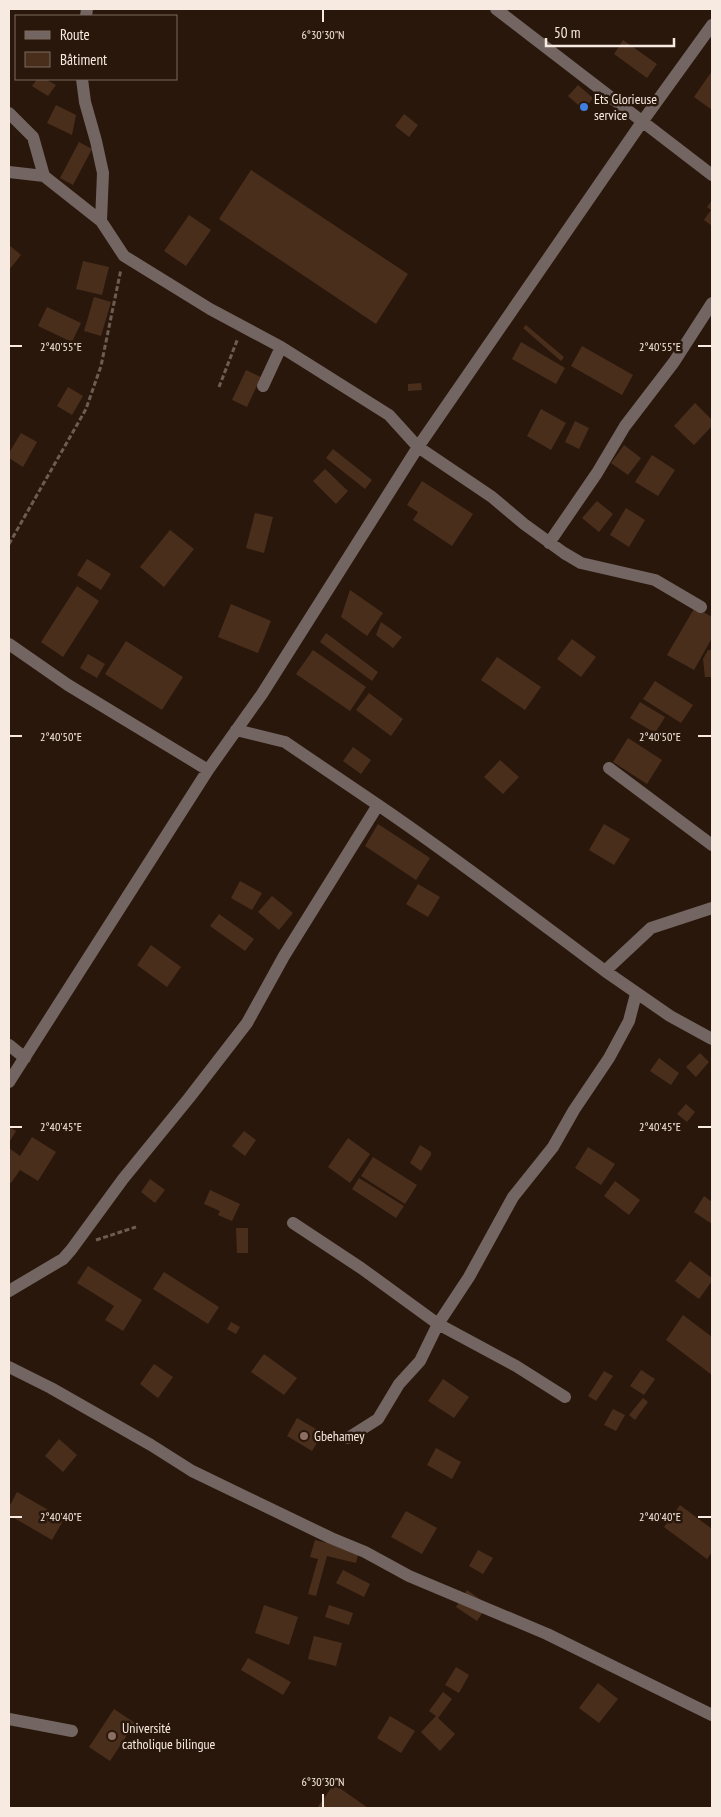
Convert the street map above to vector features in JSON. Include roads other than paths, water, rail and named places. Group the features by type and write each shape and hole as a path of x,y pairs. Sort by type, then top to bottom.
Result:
{"street":[{"path":"496,9 712,175"},
{"path":"9,1082 208,770 262,694 418,447 642,122 712,25"},
{"path":"82,80 85,102 96,141 102,173 100,221"},
{"path":"9,113 33,137 44,176"},
{"path":"9,172 44,176 100,221 124,256 210,308 281,347 389,415 418,447 492,497 549,543 581,563 656,580 701,607"},
{"path":"549,543 597,473 625,426 674,362 712,303"},
{"path":"263,386 281,347"},
{"path":"9,644 68,685 208,770"},
{"path":"236,730 285,742 425,836 636,994 670,1016 712,1039"},
{"path":"609,768 712,845"},
{"path":"9,1291 63,1259 71,1250 123,1180 247,1023 284,956 378,805"},
{"path":"605,971 651,928 712,908"},
{"path":"348,1438 378,1418 399,1384 420,1362 438,1324 469,1277 513,1197 553,1148 574,1110 609,1058 629,1021 636,994"},
{"path":"9,1045 25,1058"},
{"path":"294,1223 362,1268 438,1324 516,1366 565,1398"},
{"path":"9,1367 51,1388 151,1445 192,1471 330,1538 365,1552 409,1576 547,1634 712,1715"},
{"path":"9,1719 72,1731"}],"place":[{"name":"Ets Glorieuse service","path":"584,107"},
{"name":"Gbehamey","path":"304,1436"},
{"name":"Université catholique bilingue","path":"112,1736"}]}
